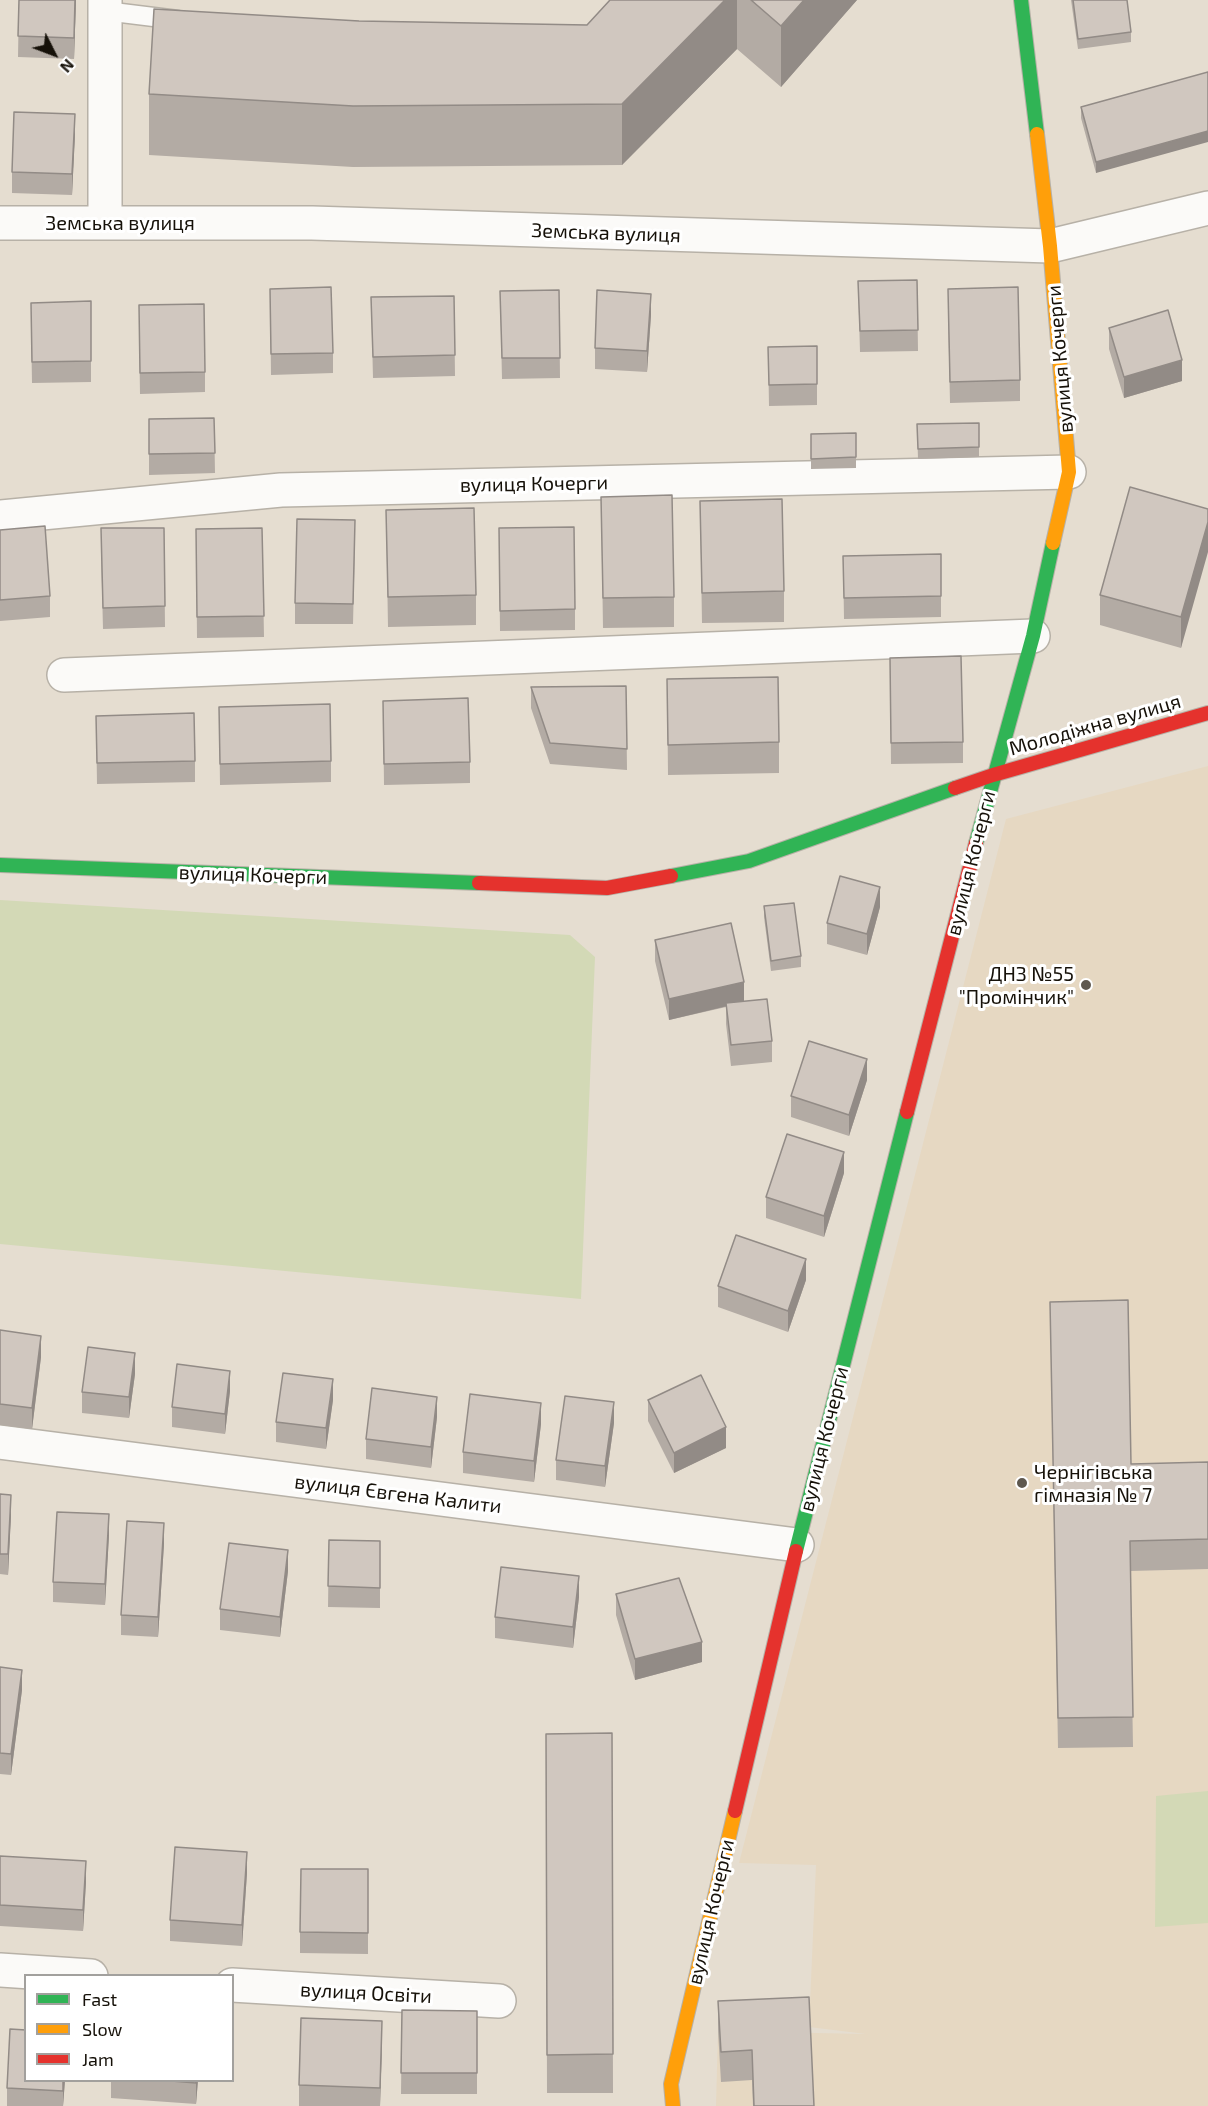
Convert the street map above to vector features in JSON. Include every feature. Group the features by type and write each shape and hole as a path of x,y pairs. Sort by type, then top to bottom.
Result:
{"street":[{"name":"вулиця Кочерги","path":"673,2106 671,2084 797,1545 993,775 1033,636 1069,472 1050,246 1021,0"},
{"path":"105,6 105,223"},
{"name":"Земська вулиця","path":"0,223 312,223 1050,246 1208,208"},
{"name":"вулиця Кочерги","path":"0,517 281,490 1069,472"},
{"path":"64,675 1033,636"},
{"name":"Молодіжна вулиця","path":"993,775 1208,713"},
{"name":"вулиця Кочерги","path":"0,865 607,888 749,861 993,775"},
{"name":"вулиця Євгена Калити","path":"0,1442 797,1545"},
{"path":"0,1970 61,1974"},
{"name":"вулиця Освіти","path":"234,1985 499,2001"}],"lane":[{"path":"105,6 199,22"}],"shaded area":[{"name":"Чернігівська гімназія № 7","path":"1208,766 1208,2106 716,2106 718,2031 866,2034 809,2027 816,1865 739,1863 1006,819"}],"green space":[{"path":"0,900 570,935 595,957 581,1299 0,1244"},
{"path":"1208,1791 1208,1923 1155,1927 1156,1796"}],"building":[{"path":"19,0 75,0 74,38 18,36"},
{"path":"610,0 725,0 622,104 353,106 149,94 154,9 359,21 587,25"},
{"path":"751,0 804,0 781,26"},
{"path":"1073,0 1127,0 1131,32 1078,39"},
{"path":"1208,72 1208,131 1096,162 1081,107"},
{"path":"14,112 75,114 72,174 12,172"},
{"path":"917,280 918,330 860,331 858,281"},
{"path":"331,287 333,353 271,354 270,289"},
{"path":"1018,287 1020,380 950,382 948,289"},
{"path":"559,290 560,358 502,358 500,291"},
{"path":"597,290 651,294 647,351 595,348"},
{"path":"454,296 455,355 373,357 371,297"},
{"path":"91,301 91,361 32,362 31,303"},
{"path":"204,304 205,372 140,373 139,305"},
{"path":"1168,310 1182,360 1124,377 1109,328"},
{"path":"817,346 817,384 769,385 768,347"},
{"path":"214,418 215,453 149,454 149,419"},
{"path":"979,423 979,447 918,449 917,424"},
{"path":"856,433 856,457 811,459 811,434"},
{"path":"1130,487 1208,509 1208,522 1181,617 1100,595"},
{"path":"672,495 674,597 603,598 601,497"},
{"path":"782,499 784,591 702,593 700,501"},
{"path":"474,508 476,595 388,597 386,510"},
{"path":"297,519 355,520 353,604 295,603"},
{"path":"45,526 50,596 0,600 0,530"},
{"path":"574,527 575,609 500,611 499,528"},
{"path":"101,528 164,528 165,606 103,608"},
{"path":"262,528 264,616 197,617 196,529"},
{"path":"941,554 941,596 844,598 843,556"},
{"path":"961,656 963,742 891,743 890,658"},
{"path":"778,677 779,742 668,745 667,679"},
{"path":"626,686 627,749 550,743 531,687"},
{"path":"468,698 470,762 384,764 383,701"},
{"path":"330,704 331,761 220,764 219,707"},
{"path":"194,713 195,761 97,763 96,716"},
{"path":"840,876 880,887 867,934 827,923"},
{"path":"794,903 801,956 771,961 764,906"},
{"path":"731,923 744,982 669,999 655,940"},
{"path":"767,999 772,1041 731,1045 726,1003"},
{"path":"809,1041 867,1059 849,1115 791,1096"},
{"path":"787,1134 844,1152 824,1216 766,1197"},
{"path":"736,1235 806,1259 788,1311 718,1286"},
{"path":"1128,1300 1131,1464 1208,1462 1208,1539 1130,1541 1133,1717 1058,1718 1050,1302"},
{"path":"0,1330 41,1336 32,1408 0,1404"},
{"path":"88,1347 135,1353 129,1397 82,1392"},
{"path":"177,1364 230,1371 225,1414 172,1407"},
{"path":"283,1373 333,1379 326,1428 276,1422"},
{"path":"701,1375 726,1427 674,1453 648,1400"},
{"path":"372,1388 437,1397 431,1447 366,1439"},
{"path":"470,1394 541,1403 534,1461 463,1452"},
{"path":"565,1396 614,1402 605,1466 556,1460"},
{"path":"0,1494 11,1495 8,1554 0,1554"},
{"path":"57,1512 109,1514 105,1584 53,1582"},
{"path":"127,1521 164,1523 158,1617 121,1615"},
{"path":"329,1540 380,1541 380,1588 328,1586"},
{"path":"229,1543 288,1550 280,1617 220,1609"},
{"path":"501,1567 579,1576 573,1627 495,1617"},
{"path":"679,1578 702,1642 635,1659 616,1594"},
{"path":"0,1667 22,1670 11,1754 0,1753"},
{"path":"612,1733 613,2054 547,2055 546,1734"},
{"path":"175,1847 247,1852 242,1925 170,1920"},
{"path":"0,1856 86,1861 83,1910 0,1905"},
{"path":"301,1869 368,1869 368,1933 300,1932"},
{"path":"809,1997 814,2106 754,2106 752,2050 721,2052 718,2001"},
{"path":"402,2010 477,2011 477,2073 401,2073"},
{"path":"301,2018 382,2021 380,2088 299,2085"},
{"path":"10,2029 24,2030 24,2082 63,2082 63,2091 7,2088"}],"traffic: fast":[{"path":"1021,0 1037,134"},
{"path":"976,843 1033,636 1053,543"},
{"path":"671,876 749,861 955,788"},
{"path":"0,865 479,883"},
{"path":"796,1551 907,1112"}],"traffic: slow":[{"path":"1037,134 1050,246 1069,472 1053,543"},
{"path":"673,2106 671,2084 735,1811"}],"traffic: jam":[{"path":"955,788 1208,713"},
{"path":"907,1112 976,843"},
{"path":"479,883 607,888 671,876"},
{"path":"735,1811 796,1551"}],"place":[{"name":"ДНЗ №55 \"Промінчик\"","path":"1086,985"},
{"name":"Чернігівська гімназія № 7","path":"1022,1483"}]}
